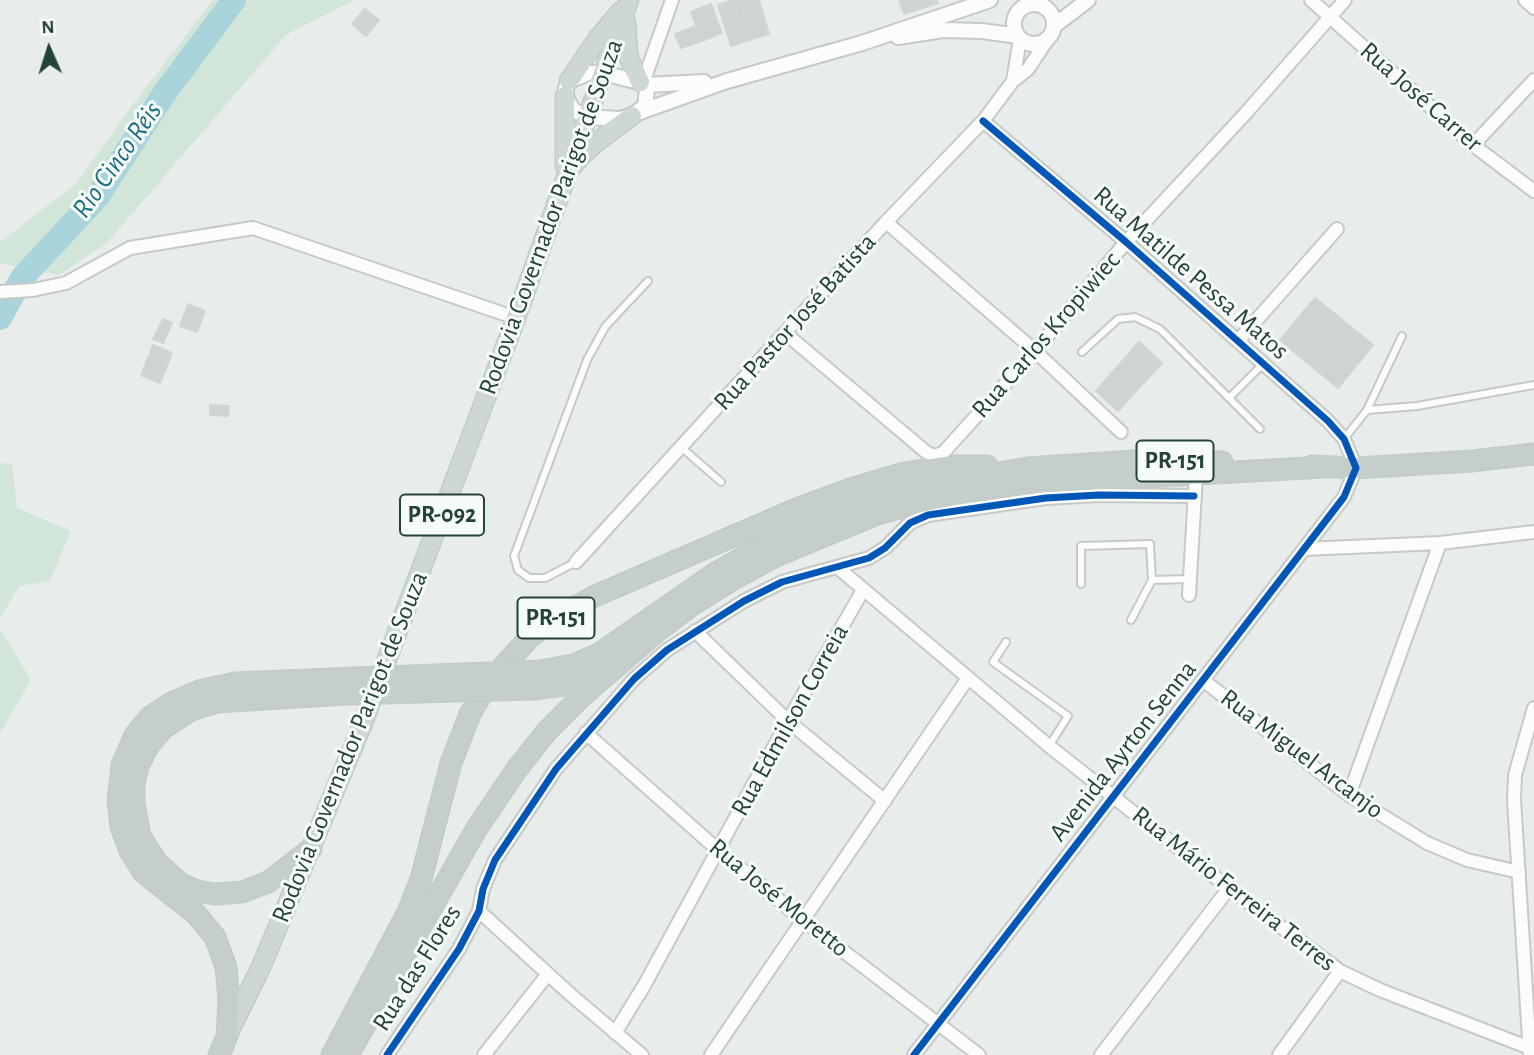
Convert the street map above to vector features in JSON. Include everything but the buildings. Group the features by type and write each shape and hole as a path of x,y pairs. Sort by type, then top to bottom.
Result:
{"highway":[{"name":"PR-151","path":"536,680 599,654 713,574 763,546 804,526 872,501 907,492 1027,468 1090,462 1148,460 1356,468 1472,461 1534,454"},
{"name":"PR-151","path":"332,1055 408,912 421,878 451,763 470,714 489,681 530,637 559,616 595,596 796,509 850,489 904,474 949,466 1027,468"},
{"name":"PR-151","path":"223,1046 229,1000 226,967 215,937 196,914 144,873 130,851 121,827 118,801 122,765 135,736 150,717 171,703 199,691 235,683 352,686 536,680 564,685 582,680 654,627 778,555 833,531 908,505 1001,485 1324,467"},
{"name":"PR-151","path":"348,1055 477,828 517,769 547,731 580,698 613,667 691,605"},
{"name":"PR-151","path":"311,849 290,867 259,886 242,892 215,894 197,891 181,884 167,873 157,863 140,836 134,803 136,775 149,745 164,728 191,710 217,702 352,686"}],"main road":[{"path":"628,2 626,46 631,66 643,84"},
{"path":"565,178 567,89 598,38 628,2"},
{"name":"Rodovia Governador Parigot de Souza","path":"223,1046 261,967 361,728 516,318 628,2"},
{"path":"565,178 583,154 636,114"}],"street":[{"path":"636,114 647,98 643,84 672,0"},
{"path":"727,81 643,84 603,73 582,75 567,89 573,110 587,117 608,119 636,114 727,81 862,43 990,0"},
{"path":"862,43 943,30 982,31 1036,44 1088,0"},
{"name":"Rua José Carrer","path":"1311,0 1474,145 1534,191"},
{"name":"Rua Carlos Kropiwiec","path":"785,333 926,452 934,456 943,453 1035,351 1126,242 1346,0"},
{"path":"1525,0 1534,8"},
{"path":"1019,38 1013,21 1028,3 1044,6 1052,14 1052,31"},
{"name":"Rua Pastor José Batista","path":"576,562 886,222 983,121 1013,81 1028,68 1052,31"},
{"name":"Rua Pastor José Batista","path":"1013,81 1019,38"},
{"path":"1474,145 1534,80"},
{"name":"Rua Matilde Pessa Matos","path":"983,121 1126,242 1328,421 1343,439 1356,468"},
{"path":"886,222 1035,351 1121,432"},
{"path":"0,292 33,290 66,283 130,248 253,228 516,318"},
{"path":"1238,341 1337,229"},
{"name":"Avenida Ayrton Senna","path":"914,1055 1344,497 1356,468"},
{"path":"1189,595 1196,475"},
{"name":"Rua das Flores","path":"387,1055 459,949 479,911 483,889 495,860 556,768 634,679 667,650 744,601 782,582 869,558 885,548 910,523 928,515 1046,498 1099,495 1194,496"},
{"path":"1304,549 1440,543 1534,532"},
{"path":"1349,795 1440,543"},
{"name":"Rua Mário Ferreira Terres","path":"837,567 1049,746 1229,888 1340,971 1380,990 1531,1050"},
{"name":"Rua Edmilson Correia","path":"615,1033 645,984 788,721 863,590"},
{"path":"695,631 788,721 885,801"},
{"path":"711,1055 968,678"},
{"name":"Rua Miguel Arcanjo","path":"1203,680 1349,795 1427,843 1467,860 1518,872"},
{"path":"1531,1050 1514,800 1515,775 1534,708"},
{"name":"Rua José Moretto","path":"586,733 718,850 804,921 979,1055"},
{"path":"1101,1055 1229,888"},
{"path":"479,911 642,1055"},
{"path":"1279,1055 1340,971"},
{"path":"484,1055 548,974"}],"lane":[{"path":"576,562 545,578 528,578 517,570 514,556 587,360 605,327 648,281"},
{"path":"1082,352 1118,319 1135,317 1160,328 1260,429"},
{"path":"1343,439 1367,410 1402,336"},
{"path":"1229,398 1263,363"},
{"path":"1367,410 1417,406 1534,385"},
{"path":"681,447 720,482"},
{"path":"1081,584 1081,546 1150,544 1152,580 1131,620"},
{"path":"1152,580 1189,579"},
{"path":"1006,642 993,662 1068,716 1049,746"}],"green space":[{"path":"213,0 354,0 286,35 106,244 59,275 0,263 0,242 76,184"},
{"path":"0,463 12,464 17,508 71,531 50,581 19,586 0,619"},
{"path":"0,629 31,680 0,733"}],"waterway":[{"name":"Rio Cinco Réis","path":"0,318 22,278 98,196 164,94 234,0"}],"cycle path":[{"path":"914,1055 1344,497 1356,468 1344,439 1328,421 1126,242 983,121"},
{"path":"387,1055 459,949 479,911 483,889 495,860 556,769 634,679 667,650 744,601 782,582 869,558 885,548 910,523 928,515 1046,498 1099,495 1194,496"}]}
